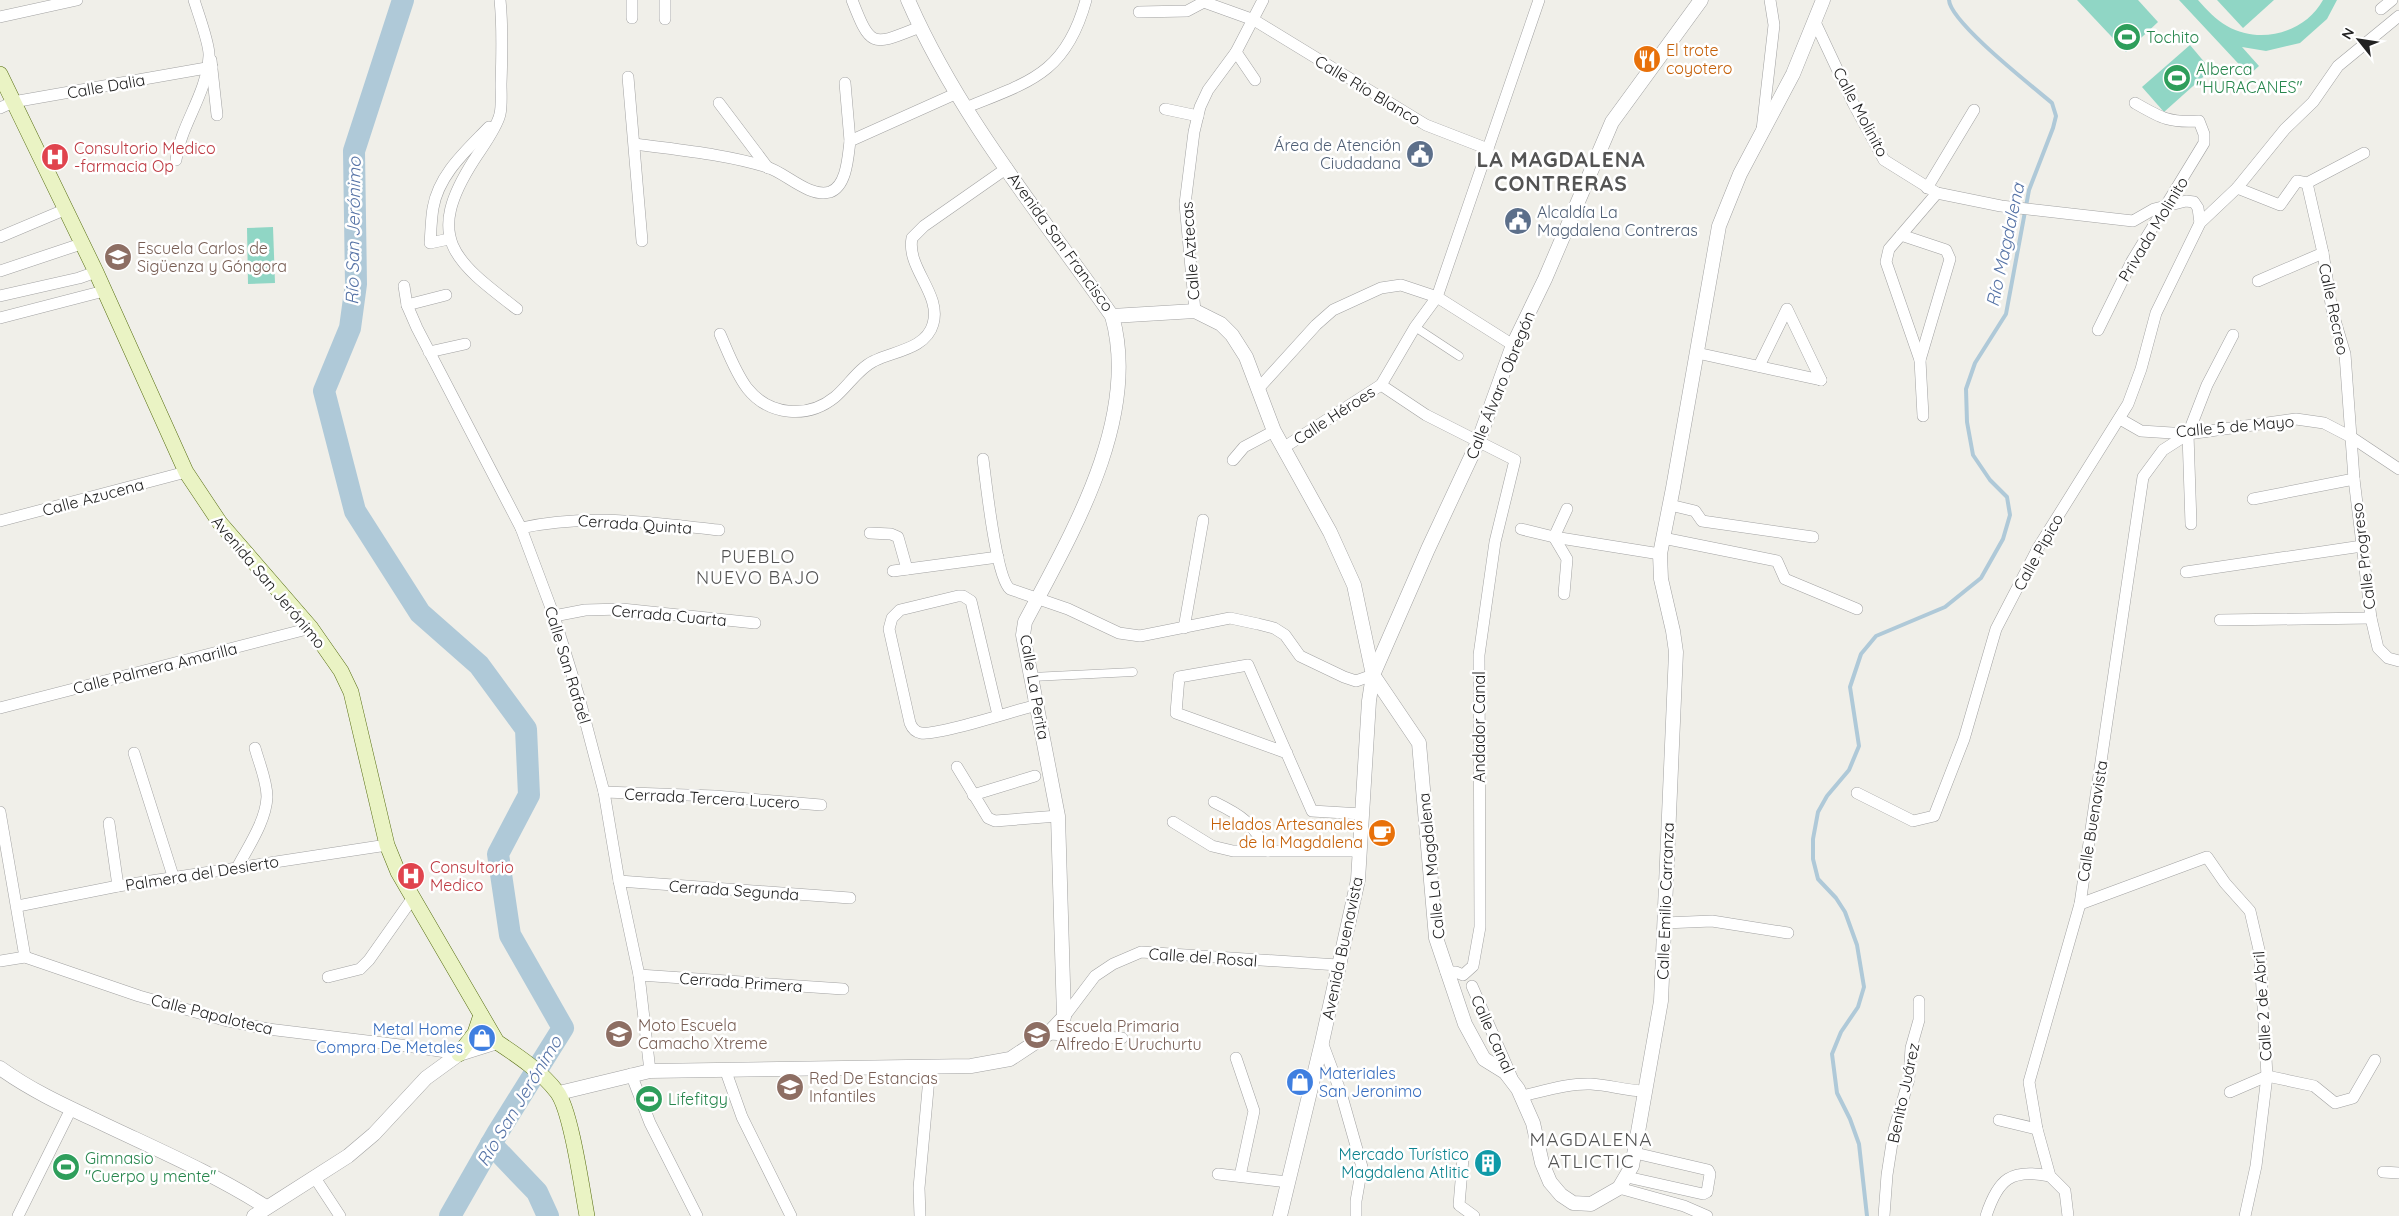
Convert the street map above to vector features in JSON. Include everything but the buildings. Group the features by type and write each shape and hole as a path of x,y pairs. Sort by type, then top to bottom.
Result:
{"main road":[{"name":"Avenida San Jerónimo","path":"0,74 7,105 96,272 186,472 220,523 311,628 341,671 350,692 387,845 412,899 498,1042 520,1057 554,1088"},
{"path":"459,1054 475,1033 481,1015"},
{"path":"554,1088 569,1124 587,1216"}],"street":[{"path":"0,17 77,0"},
{"path":"194,0 209,63 217,115"},
{"path":"500,0 502,60 500,115 451,205 447,223 449,239 458,254 482,282 517,309"},
{"path":"632,0 632,18"},
{"path":"665,0 665,18"},
{"path":"852,0 863,28 873,39 882,42 920,28"},
{"name":"Avenida San Francisco","path":"908,0 920,28 955,94 1112,316 1195,311"},
{"path":"965,108 1009,90 1047,70 1066,48 1077,26 1086,0"},
{"name":"Calle Aztecas","path":"1195,311 1185,204 1194,132 1208,90 1236,52 1263,0"},
{"path":"1380,385 1415,327 1437,297 1539,0"},
{"name":"Calle Álvaro Obregón","path":"1374,675 1428,549 1478,442 1513,345 1545,279 1612,122 1701,0"},
{"path":"1762,134 1774,25 1770,0"},
{"name":"Calle Emilio Carranza","path":"1623,1182 1635,1153 1661,1001 1676,652 1661,579 1660,554 1719,226 1740,174 1793,74 1823,0"},
{"path":"2381,9 2392,0"},
{"name":"Calle Río Blanco","path":"1139,12 1187,11 1204,2 1254,20 1414,119 1488,149"},
{"name":"Calle Pipico","path":"1857,793 1913,821 1934,816 1964,739 1996,629 2038,548 2089,463 2120,419 2141,370 2156,313 2200,223 2237,188 2285,129 2313,102 2338,66 2399,16"},
{"name":"Calle Molinito","path":"1815,22 1853,103 1884,160 1932,190 2001,206 2133,221 2154,209 2194,202 2198,208 2200,223"},
{"path":"1236,52 1255,80"},
{"path":"176,160 182,133 194,110 209,63"},
{"name":"Calle Dalia","path":"7,105 209,63"},
{"path":"628,77 642,240"},
{"path":"635,144 696,152 768,168 810,189 822,193 832,191 838,186 844,175 850,141 845,83"},
{"path":"850,141 955,94"},
{"path":"719,103 768,168"},
{"name":"Privada Molinito","path":"2098,330 2132,261 2204,143 2200,121 2180,122 2163,119 2135,103"},
{"path":"1166,109 1198,116"},
{"path":"1923,416 1920,360 1886,262 1889,249 1901,236 1932,190 1974,110"},
{"path":"449,239 430,243 432,209 440,184 448,171 500,115"},
{"path":"2237,188 2280,205 2297,181 2307,183 2364,153"},
{"path":"720,334 740,378 749,390 777,409 799,413 814,410 834,398 872,362 920,343 927,335 933,325 933,304 911,251 912,238 924,226 1007,168"},
{"name":"Calle Recreo","path":"2307,183 2323,254 2332,310 2345,354 2350,437"},
{"path":"0,237 64,210"},
{"path":"1901,236 1946,250 1950,259 1920,360"},
{"path":"0,271 81,244"},
{"path":"2258,281 2323,254"},
{"path":"0,296 79,278 96,272"},
{"path":"1258,389 1316,324 1333,310 1381,288 1401,285 1437,297 1513,345"},
{"name":"Calle San Rafaél","path":"404,286 407,305 429,352 521,528 554,616 579,697 604,792 619,881 639,975 650,1071"},
{"path":"0,318 104,291"},
{"path":"407,305 446,295"},
{"path":"1697,354 1821,380 1786,309 1759,366"},
{"path":"983,459 998,557 1008,588 1068,609 1119,633 1140,636 1230,618 1258,624 1274,628 1285,635 1300,656 1344,677 1356,681 1374,675 1354,585 1330,532 1274,431 1246,357 1232,335 1221,324 1195,311"},
{"name":"Calle La Perita","path":"1064,1016 1058,816 1023,635 1025,622 1081,514 1111,424 1117,402 1118,380 1116,332 1112,316"},
{"path":"1415,327 1459,356"},
{"path":"2191,524 2188,434 2207,385 2233,335"},
{"path":"429,352 465,344"},
{"name":"Calle Héroes","path":"1283,448 1380,385 1426,415 1516,460"},
{"name":"Calle 5 de Mayo","path":"2120,419 2141,431 2188,434 2296,419 2324,423 2350,437 2399,469"},
{"path":"1233,460 1244,447 1274,431"},
{"name":"Calle Buenavista","path":"2068,1216 2065,1191 2050,1176 2037,1129 2029,1082 2080,904 2143,477 2164,450 2188,434"},
{"name":"Calle Progreso","path":"2350,437 2371,618 2378,648 2388,658 2399,661"},
{"name":"Andador Canal","path":"1446,972 1456,972 1463,975 1473,966 1480,927 1478,655 1495,542 1516,460"},
{"name":"Calle Azucena","path":"0,521 186,472"},
{"path":"2254,499 2354,479"},
{"path":"1670,505 1694,511 1702,522 1813,537"},
{"path":"1554,537 1567,509"},
{"name":"Cerrada Quinta","path":"521,528 569,519 616,520 719,530"},
{"path":"1184,628 1203,520"},
{"path":"1521,529 1554,537 1660,554"},
{"path":"870,533 891,534 898,537 902,544 907,569"},
{"path":"1554,537 1567,559 1564,594"},
{"path":"1663,538 1777,561 1785,579 1857,609"},
{"path":"2186,572 2362,546"},
{"path":"893,571 998,557"},
{"path":"998,715 971,602 963,596 958,596 900,610 895,614 889,629 912,728 921,733 929,733 1037,705"},
{"name":"Cerrada Cuarta","path":"554,616 585,610 622,609 755,623"},
{"path":"2220,620 2371,618"},
{"name":"Calle Palmera Amarilla","path":"0,708 311,628"},
{"path":"1287,753 1176,713 1179,677 1248,665 1287,753 1312,811 1362,814"},
{"path":"1032,677 1133,672"},
{"name":"Avenida Buenavista","path":"1280,1216 1356,890 1369,701 1374,675"},
{"name":"Calle La Magdalena","path":"1374,675 1419,743 1436,938 1465,1024 1484,1059 1495,1065 1514,1082 1533,1123 1542,1163 1550,1182 1560,1195 1578,1211"},
{"path":"237,868 261,818 267,797 255,748"},
{"path":"134,753 174,879"},
{"path":"957,768 988,818 995,821 1058,816"},
{"path":"973,795 1035,776"},
{"name":"Cerrada Tercera Lucero","path":"604,792 715,796 820,805"},
{"path":"1214,802 1246,819 1256,830 1268,852"},
{"path":"0,812 18,906 25,957"},
{"path":"1173,822 1212,846 1233,851 1360,851"},
{"path":"109,823 118,886"},
{"name":"Palmera del Desierto","path":"18,906 118,886 174,879 387,845"},
{"name":"Calle 2 de Abril","path":"2080,904 2207,857 2225,883 2250,911 2260,954 2267,1076 2256,1166 2245,1216"},
{"name":"Cerrada Segunda","path":"619,881 850,898"},
{"path":"328,977 360,969 369,960 412,899"},
{"path":"1664,923 1712,922 1788,933"},
{"name":"Calle del Rosal","path":"1064,1016 1095,976 1113,964 1141,952 1338,965"},
{"name":"Calle Papaloteca","path":"0,961 25,957 139,996 224,1020 268,1029 381,1042 459,1054"},
{"name":"Cerrada Primera","path":"639,975 843,989"},
{"name":"Calle Canal","path":"1472,986 1514,1082"},
{"name":"Benito Juárez","path":"1884,1216 1892,1139 1909,1078 1911,1048 1919,1020 1919,1001"},
{"path":"554,1088 650,1071 971,1066 1010,1059 1048,1034 1064,1016"},
{"path":"1048,1034 1122,1038"},
{"path":"254,1216 269,1211 348,1156 374,1134 426,1078 459,1054 498,1042"},
{"path":"1322,1042 1341,1093 1362,1166 1356,1201 1356,1216"},
{"path":"1236,1058 1254,1111 1240,1176"},
{"path":"2230,1092 2267,1076 2314,1086 2336,1103 2353,1098 2375,1060"},
{"path":"920,1216 919,1188 930,1067"},
{"path":"0,1068 26,1085 71,1109 230,1185 269,1211"},
{"path":"725,1069 742,1117 791,1216"},
{"path":"631,1074 650,1123 697,1216"},
{"path":"1522,1096 1552,1089 1591,1084 1645,1091"},
{"path":"18,1216 71,1109"},
{"path":"1999,1120 2037,1129"},
{"path":"1578,1211 1623,1182 1703,1194 1707,1192 1710,1174 1708,1170 1635,1153"},
{"path":"1463,1158 1459,1205 1474,1216"},
{"path":"1986,1216 1993,1196 2010,1176 2031,1172 2050,1176"},
{"path":"2383,1172 2399,1173"},
{"path":"1218,1174 1288,1182"},
{"path":"315,1178 340,1216"},
{"path":"1623,1182 1707,1216"}],"green space":[{"name":"Tochito","path":"2077,0 2138,0 2158,22 2126,52"},
{"path":"2179,0 2198,0 2219,21 2240,32 2253,35 2267,35 2293,28 2305,21 2323,0 2337,0 2327,19 2300,43 2266,51 2242,47 2259,66 2249,75"},
{"path":"2217,0 2274,0 2243,28"},
{"name":"Alberca \"HURACANES\"","path":"2190,45 2211,70 2164,112 2142,87"},
{"path":"273,227 275,283 248,284 247,228"}],"waterway":[{"name":"Río San Jerónimo","path":"403,0 354,151 356,284 350,328 324,391 355,511 420,613 479,665 526,729 529,795 498,854 510,935 563,1028 498,1132 450,1216"},
{"name":"Río Magdalena","path":"1867,1216 1859,1144 1850,1119 1837,1093 1832,1054 1841,1032 1858,1007 1864,987 1857,945 1845,912 1836,898 1818,879 1813,859 1813,839 1818,812 1827,796 1849,770 1859,746 1850,687 1861,654 1876,636 1945,607 1981,578 2003,539 2010,515 2007,497 1990,480 1973,455 1967,422 1966,389 1975,363 2006,314 2029,190 2056,116 2052,103 1977,38 1953,10 1949,0"},
{"path":"491,1144 537,1192 548,1216"}],"place":[{"name":"Tochito","path":"2127,37"},
{"name":"El trote coyotero","path":"1647,59"},
{"name":"Alberca \"HURACANES\"","path":"2177,78"},
{"name":"Área de Atención Ciudadana","path":"1420,154"},
{"name":"Consultorio Medico -farmacia Op","path":"55,157"},
{"name":"Alcaldía La Magdalena Contreras","path":"1518,221"},
{"name":"Escuela Carlos de Sigüenza y Góngora","path":"118,257"},
{"name":"Helados Artesanales de la Magdalena","path":"1382,833"},
{"name":"Consultorio Medico","path":"411,876"},
{"name":"Moto Escuela Camacho Xtreme","path":"619,1034"},
{"name":"Escuela Primaria Alfredo E Uruchurtu","path":"1037,1035"},
{"name":"Metal Home Compra De Metales","path":"482,1038"},
{"name":"Materiales San Jeronimo","path":"1300,1082"},
{"name":"Red De Estancias Infantiles","path":"790,1087"},
{"name":"Lifefitgy","path":"649,1099"},
{"name":"Mercado Turístico Magdalena Atlitic","path":"1488,1163"},
{"name":"Gimnasio \"Cuerpo y mente\"","path":"66,1167"}],"district":[{"name":"LA MAGDALENA CONTRERAS","path":"1561,171"},
{"name":"PUEBLO NUEVO BAJO","path":"758,566"},
{"name":"MAGDALENA ATLICTIC","path":"1591,1150"}]}
